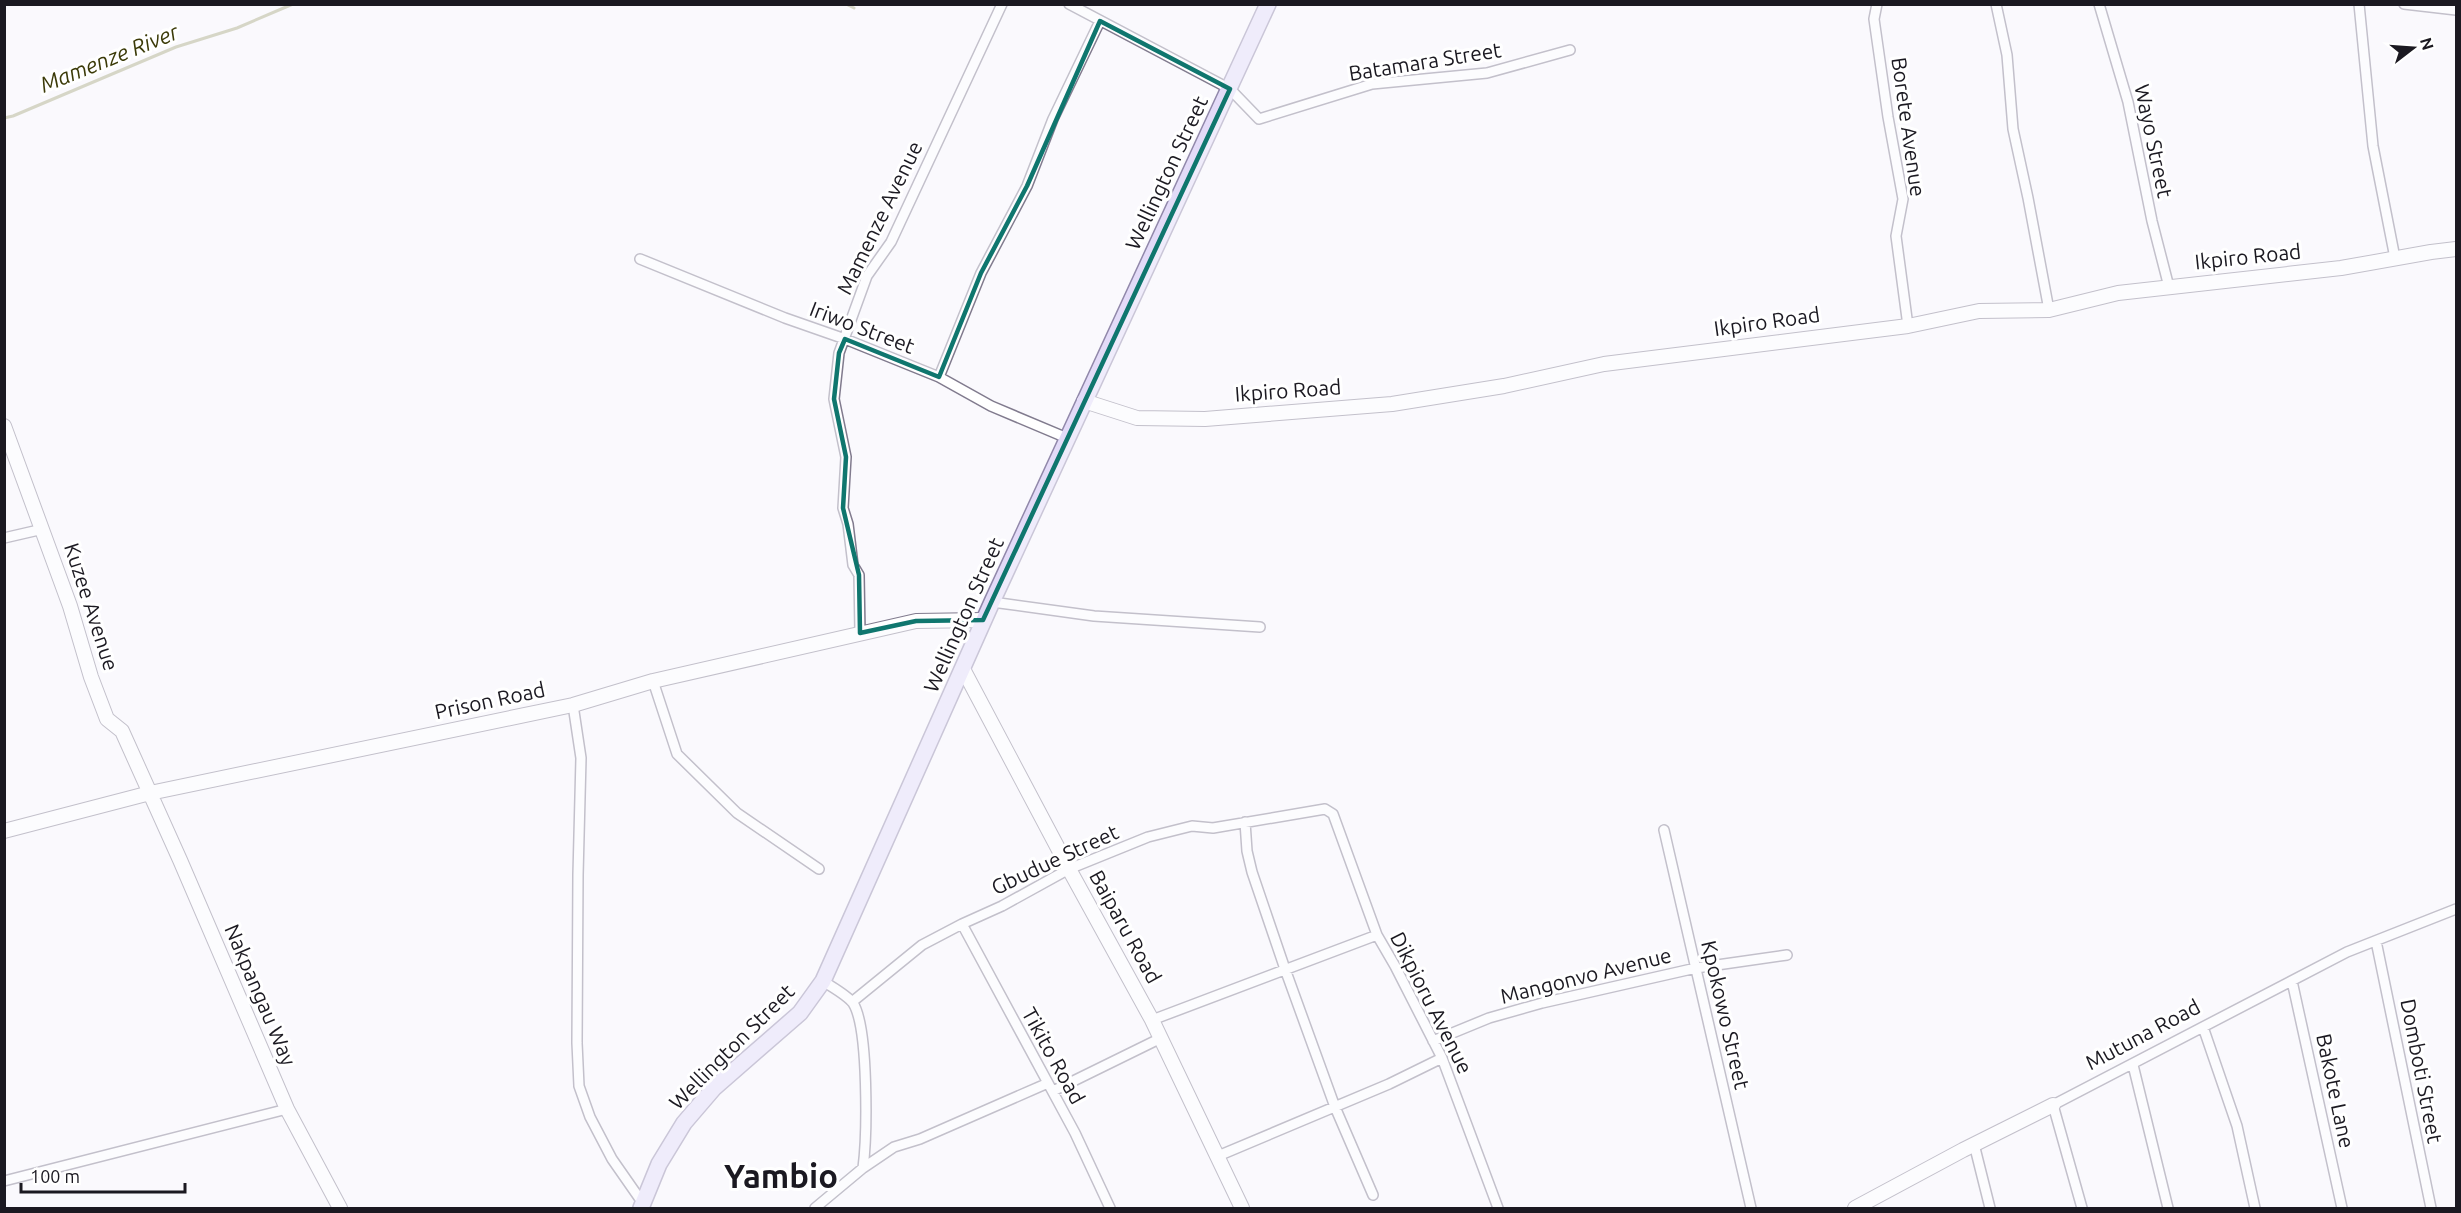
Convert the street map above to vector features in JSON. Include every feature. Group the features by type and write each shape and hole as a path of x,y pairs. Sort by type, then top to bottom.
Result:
{"main road":[{"name":"Wellington Street","path":"642,1205 659,1164 684,1123 714,1088 800,1013 824,981 983,620 1268,4"}],"street":[{"name":"Mamenze Avenue","path":"860,633 859,574 853,565 848,524 843,508 846,457 834,399 839,353 867,276 891,242 1002,4"},
{"name":"Batamara Street","path":"1069,4 1230,89 1260,119 1372,84 1487,73 1570,50"},
{"name":"Borete Avenue","path":"1877,4 1874,19 1903,199 1896,236 1908,326"},
{"path":"1996,4 2007,55 2013,129 2049,310"},
{"name":"Wayo Street","path":"2099,4 2128,102 2152,221 2169,287"},
{"path":"2359,4 2373,147 2395,258"},
{"path":"2404,4 2457,10"},
{"path":"939,377 981,273 1028,186 1053,120 1100,21"},
{"name":"Ikpiro Road","path":"1083,401 1137,418 1205,418 1392,404 1504,386 1604,364 1908,326 1979,311 2049,310 2118,293 2341,268 2457,249"},
{"name":"Iriwo Street","path":"640,259 939,377 991,406 1067,438"},
{"name":"Kuzee Avenue","path":"4,426 74,616 91,677 107,719 122,731 150,793"},
{"path":"4,538 43,529"},
{"path":"992,602 1094,616 1260,627"},
{"name":"Prison Road","path":"5,830 150,793 573,705 653,681 860,633 916,621 983,620"},
{"name":"Baiparu Road","path":"963,669 1152,1020 1242,1209"},
{"path":"653,681 677,754 736,813 819,869"},
{"path":"573,705 581,758 577,953 579,1086 590,1117 612,1159 642,1205"},
{"name":"Nakpangau Way","path":"150,793 287,1109 340,1209"},
{"name":"Gbudue Street","path":"852,1002 922,945 1002,906 1069,869 1148,837 1192,826 1214,828 1325,809 1333,814"},
{"name":"Dikpioru Avenue","path":"1333,814 1377,935 1442,1058 1498,1209"},
{"path":"1245,822 1247,851 1252,872 1285,969 1335,1107 1373,1195"},
{"name":"Kpokowo Street","path":"1664,830 1751,1209"},
{"name":"Mutuna Road","path":"1863,1207 1974,1144 2133,1065 2347,952 2457,909"},
{"name":"Tikito Road","path":"962,924 1050,1087 1110,1209"},
{"path":"1152,1020 1377,935"},
{"name":"Domboti Street","path":"2376,941 2431,1209"},
{"name":"Mangonvo Avenue","path":"1433,1041 1489,1018 1542,1003 1696,968 1787,955"},
{"path":"824,981 852,1002 863,1041 865,1148 863,1168"},
{"name":"Bakote Lane","path":"2292,981 2342,1209"},
{"path":"2203,1027 2237,1126 2255,1209"},
{"path":"815,1209 863,1168 894,1147 1050,1087 1161,1038"},
{"path":"1218,1156 1405,1077 1442,1058"},
{"path":"2133,1065 2168,1209"},
{"path":"2053,1105 2082,1209"},
{"path":"4,1181 287,1109"},
{"path":"1974,1144 1989,1209"}],"highlighted area":[{"path":"1100,21 1230,89 983,620 916,621 860,633 859,575 843,508 846,457 834,399 839,353 845,339 939,377 981,273 1027,186"}],"waterway":[{"name":"Mamenze River","path":"4,118 176,47 237,28 293,4"},
{"name":"Mamenze River","path":"846,4 854,8"}],"district":[{"name":"Yambio","path":"781,1176"}]}
